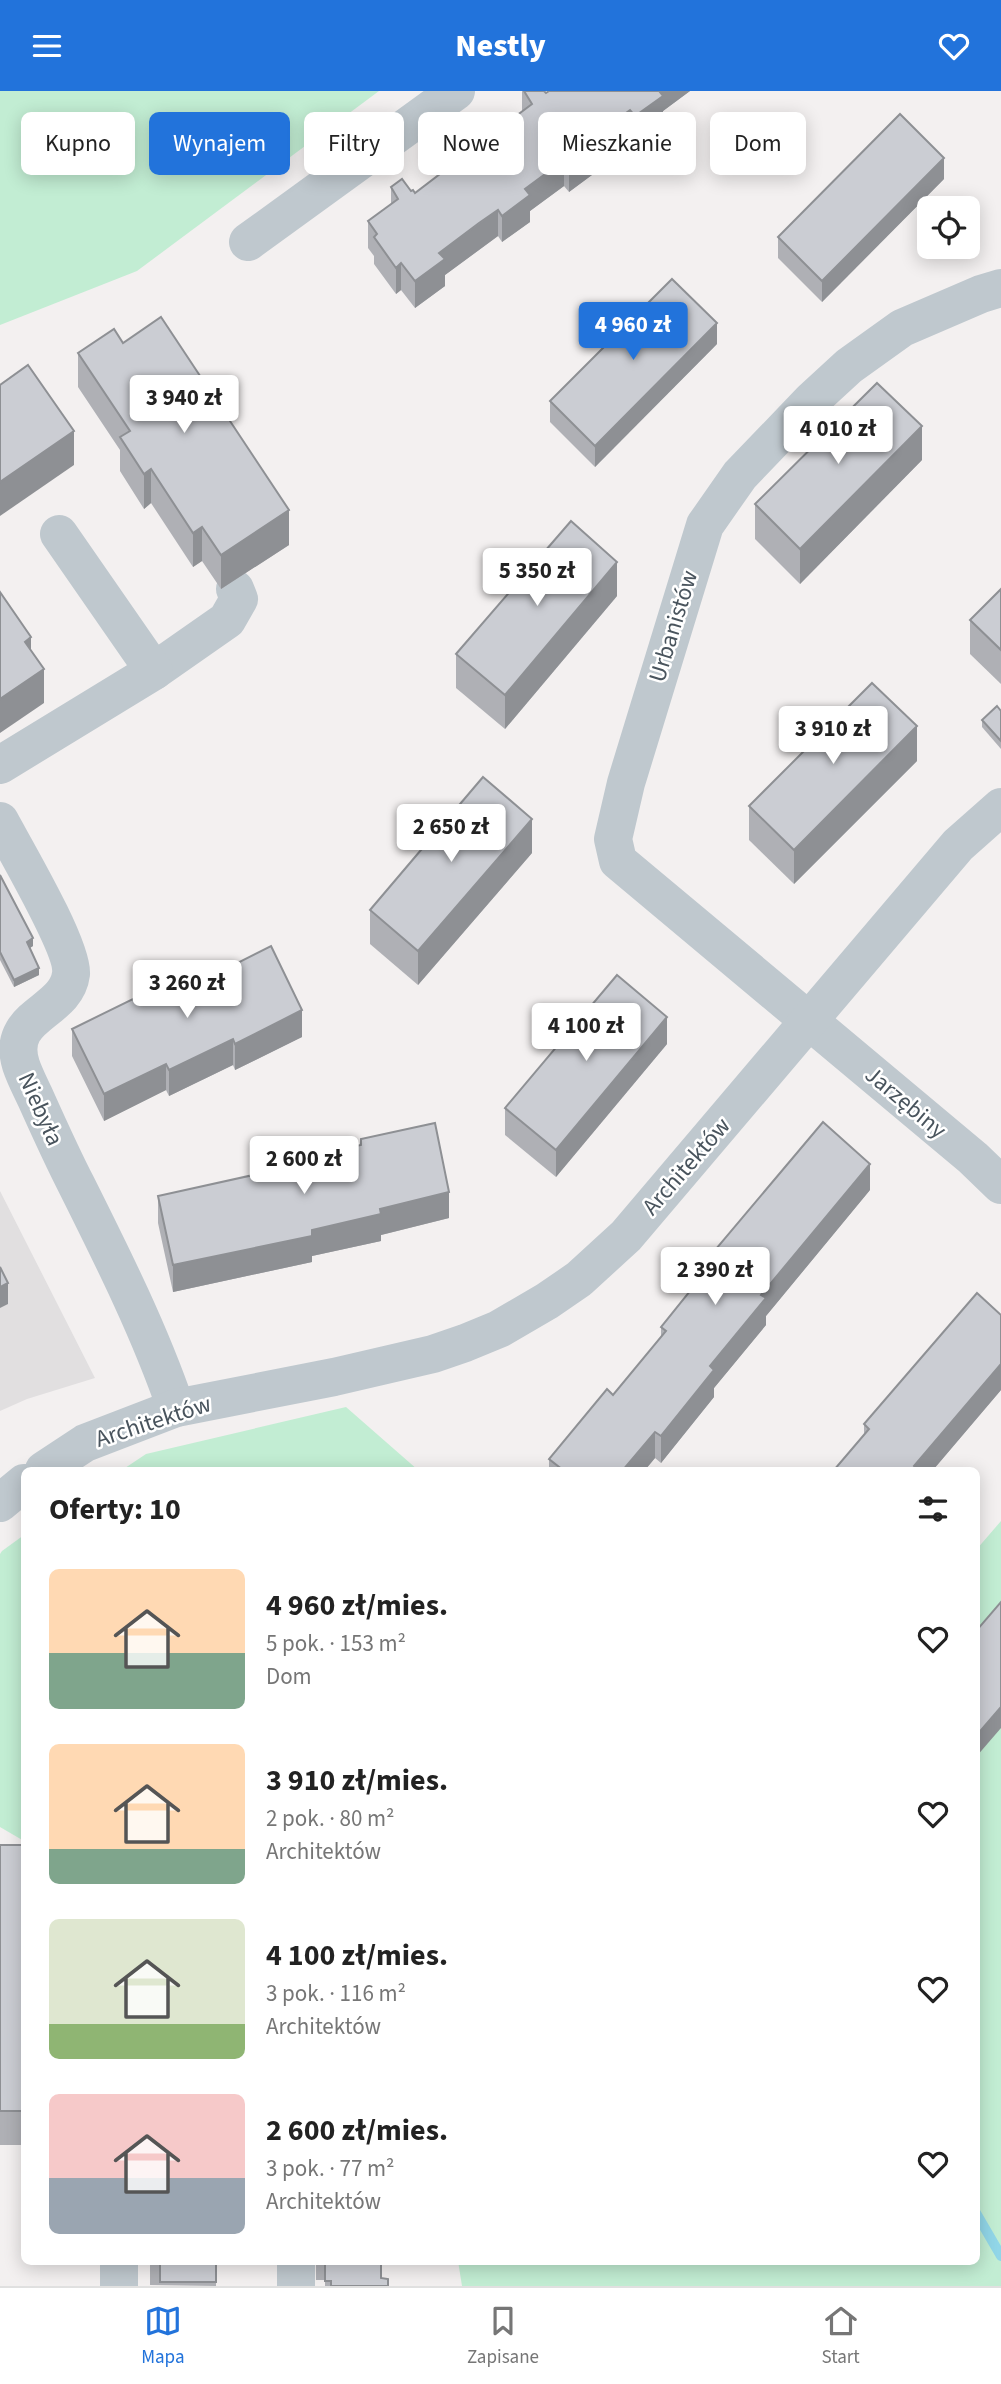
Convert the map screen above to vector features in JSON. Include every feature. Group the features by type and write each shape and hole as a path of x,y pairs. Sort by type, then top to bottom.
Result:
{"street":[{"path":"248,242 456,91"},
{"name":"Urbanistów","path":"810,1021 618,862 613,839 626,783 705,525 734,482 811,400 849,366 902,328 1001,288"},
{"path":"59,534 154,671"},
{"path":"0,765 154,671 227,620 239,599 236,589"},
{"name":"Architektów","path":"49,1467 85,1443 176,1408 334,1377 433,1354 477,1338 524,1315 579,1279 626,1236 958,845 1001,807"},
{"name":"Niebyła","path":"0,821 67,950 71,975 61,998 31,1020 19,1038 20,1063 163,1369 176,1408"},
{"name":"Jarzębiny","path":"810,1021 1001,1185"},
{"path":"0,1026 20,1063"},
{"path":"0,1503 21,1486"},
{"path":"118,2286 119,2265"},
{"path":"296,2265 296,2286"}],"shaded area":[{"path":"0,1191 95,1378 27,1399 0,1411"}],"green space":[{"path":"0,91 379,91 351,112 304,112 304,147 290,157 290,112 149,112 149,175 266,175 137,271 0,325"},
{"path":"346,1407 415,1467 126,1467 146,1454"},
{"path":"1001,1521 1001,2286 462,2286 459,2265 980,2265 980,1545"},
{"path":"21,1537 21,1839 0,1827 2,1551"}],"building":[{"path":"524,91 659,91 663,96 641,112 538,112 538,175 544,175 525,189 530,195 502,216 498,210 479,223 439,253 445,259 415,281 401,263 396,268 374,237 377,234 368,221 398,199 391,187 402,179 415,193 439,175 524,175 524,112 521,112 532,104"},
{"path":"900,114 944,158 822,281 778,237"},
{"path":"672,279 717,323 595,446 550,401"},
{"path":"161,317 289,510 221,555 202,527 193,533 151,469 144,474 120,437 130,431 78,353 114,329 123,343"},
{"path":"28,365 74,431 0,482 0,385"},
{"path":"877,383 922,426 800,549 755,504"},
{"path":"571,521 617,562 505,695 456,654"},
{"path":"1001,589 1001,650 970,620"},
{"path":"0,592 31,637 25,642 44,669 0,699"},
{"path":"872,683 917,726 794,850 749,806"},
{"path":"997,706 1001,711 1001,741 982,720"},
{"path":"483,777 532,819 418,951 370,910"},
{"path":"0,875 33,938 27,942 39,968 14,980 0,952"},
{"path":"271,946 302,1010 235,1044 233,1039 169,1070 166,1064 104,1094 72,1029 139,996 142,1002 204,972 208,978"},
{"path":"617,975 667,1017 556,1150 505,1108"},
{"path":"823,1122 870,1164 761,1295 766,1298 710,1366 714,1370 661,1436 655,1432 626,1467 559,1467 549,1459 607,1389 613,1395 666,1331 661,1327 715,1260 710,1256"},
{"path":"435,1123 449,1192 380,1209 381,1214 312,1230 312,1236 173,1265 158,1196 294,1166 294,1159 361,1145 361,1139"},
{"path":"0,1267 8,1283 0,1287"},
{"path":"977,1293 1001,1315 1001,1364 915,1467 837,1467 869,1429 864,1424"},
{"path":"1001,1602 1001,1707 980,1731 980,1626"},
{"path":"0,1845 21,1845 21,2111 0,2111"},
{"path":"160,2265 216,2265 216,2282 160,2282"},
{"path":"325,2265 381,2265 381,2278 388,2279 388,2286 331,2286 331,2281 325,2281"}],"waterway":[{"path":"980,2220 1001,2256"}]}
